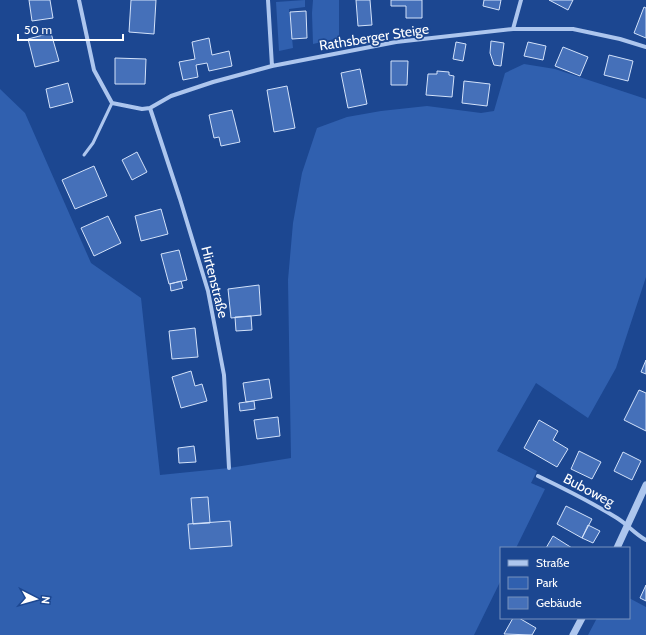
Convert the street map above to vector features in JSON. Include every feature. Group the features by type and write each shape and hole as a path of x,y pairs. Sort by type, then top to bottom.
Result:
{"street":[{"path":"79,0 94,70 112,103 142,109 150,108"},
{"path":"268,0 272,66"},
{"path":"513,29 521,0"},
{"name":"Rathsberger Steige","path":"150,108 171,96 213,82 272,66 396,42 513,29 573,29 620,39 646,47"},
{"name":"Hirtenstraße","path":"150,108 208,291 224,375 229,468"},
{"name":"Buboweg","path":"538,476 579,496 628,525 646,540"},
{"path":"617,547 646,485"},
{"path":"573,635 581,619"}],"lane":[{"path":"84,155 93,143 112,103"}],"green space":[{"path":"305,0 305,7 289,9 293,48 279,51 276,2"},
{"path":"313,0 339,0 339,38 313,44"},
{"path":"524,64 555,69 646,99 646,277 616,368 588,418 536,383 497,451 537,471 531,483 545,489 516,547 500,547 500,582 474,635 0,635 0,89 25,113 91,263 141,298 160,475 229,468 291,458 288,280 293,223 302,173 317,128 347,117 381,111 427,106 481,113 494,111 505,73"},
{"path":"630,599 646,607 646,635 588,635 596,619 630,619"}],"building":[{"path":"29,0 50,0 53,18 32,21"},
{"path":"131,0 156,0 154,34 129,32"},
{"path":"356,0 370,0 372,25 358,26"},
{"path":"391,0 422,0 422,18 406,18 406,6 391,6"},
{"path":"484,0 501,0 499,10 483,6"},
{"path":"549,0 573,0 568,10"},
{"path":"644,7 646,8 646,38 634,33"},
{"path":"306,11 307,38 292,39 290,12"},
{"path":"51,33 59,61 35,67 28,39"},
{"path":"209,38 212,55 229,51 232,66 209,71 207,63 196,65 198,77 183,80 179,62 195,59 192,42"},
{"path":"491,41 504,43 501,66 494,65 490,53"},
{"path":"456,42 466,44 463,61 453,59"},
{"path":"528,42 546,46 543,60 524,56"},
{"path":"563,47 588,57 580,76 555,66"},
{"path":"609,55 633,61 628,81 604,75"},
{"path":"115,58 146,59 145,84 115,84"},
{"path":"391,61 408,61 407,85 391,85"},
{"path":"360,69 367,104 348,108 341,73"},
{"path":"437,71 449,72 449,75 454,76 452,97 426,95 428,74 437,74"},
{"path":"464,81 490,84 487,106 462,103"},
{"path":"68,83 73,102 50,108 46,89"},
{"path":"287,86 295,128 274,132 267,90"},
{"path":"232,110 240,142 221,146 219,137 214,138 209,115"},
{"path":"137,152 147,172 132,180 122,160"},
{"path":"94,166 107,196 75,209 62,180"},
{"path":"161,209 168,234 141,241 135,216"},
{"path":"108,216 121,243 94,256 81,228"},
{"path":"179,250 187,280 169,284 161,254"},
{"path":"181,281 183,288 171,291 170,284"},
{"path":"259,285 261,315 231,318 228,289"},
{"path":"251,316 252,330 236,331 235,317"},
{"path":"195,328 198,357 172,359 169,331"},
{"path":"646,360 646,374 641,372"},
{"path":"191,371 195,386 202,384 207,401 181,408 172,377"},
{"path":"269,379 272,398 246,402 243,383"},
{"path":"639,390 646,393 646,431 624,420"},
{"path":"254,401 255,409 240,411 239,403"},
{"path":"278,417 280,436 257,439 254,420"},
{"path":"539,420 558,431 553,440 568,449 557,467 524,448"},
{"path":"194,446 196,462 179,463 178,448"},
{"path":"579,451 601,462 592,479 571,469"},
{"path":"623,452 641,461 632,480 614,471"},
{"path":"208,497 210,523 193,524 191,498"},
{"path":"566,506 592,519 582,538 557,524"},
{"path":"230,521 232,546 190,549 188,524"},
{"path":"588,525 600,531 593,543 582,538"},
{"path":"553,536 570,547 547,547"},
{"path":"646,585 646,601 640,598"},
{"path":"512,619 521,619 536,628 532,635 504,634"}]}
